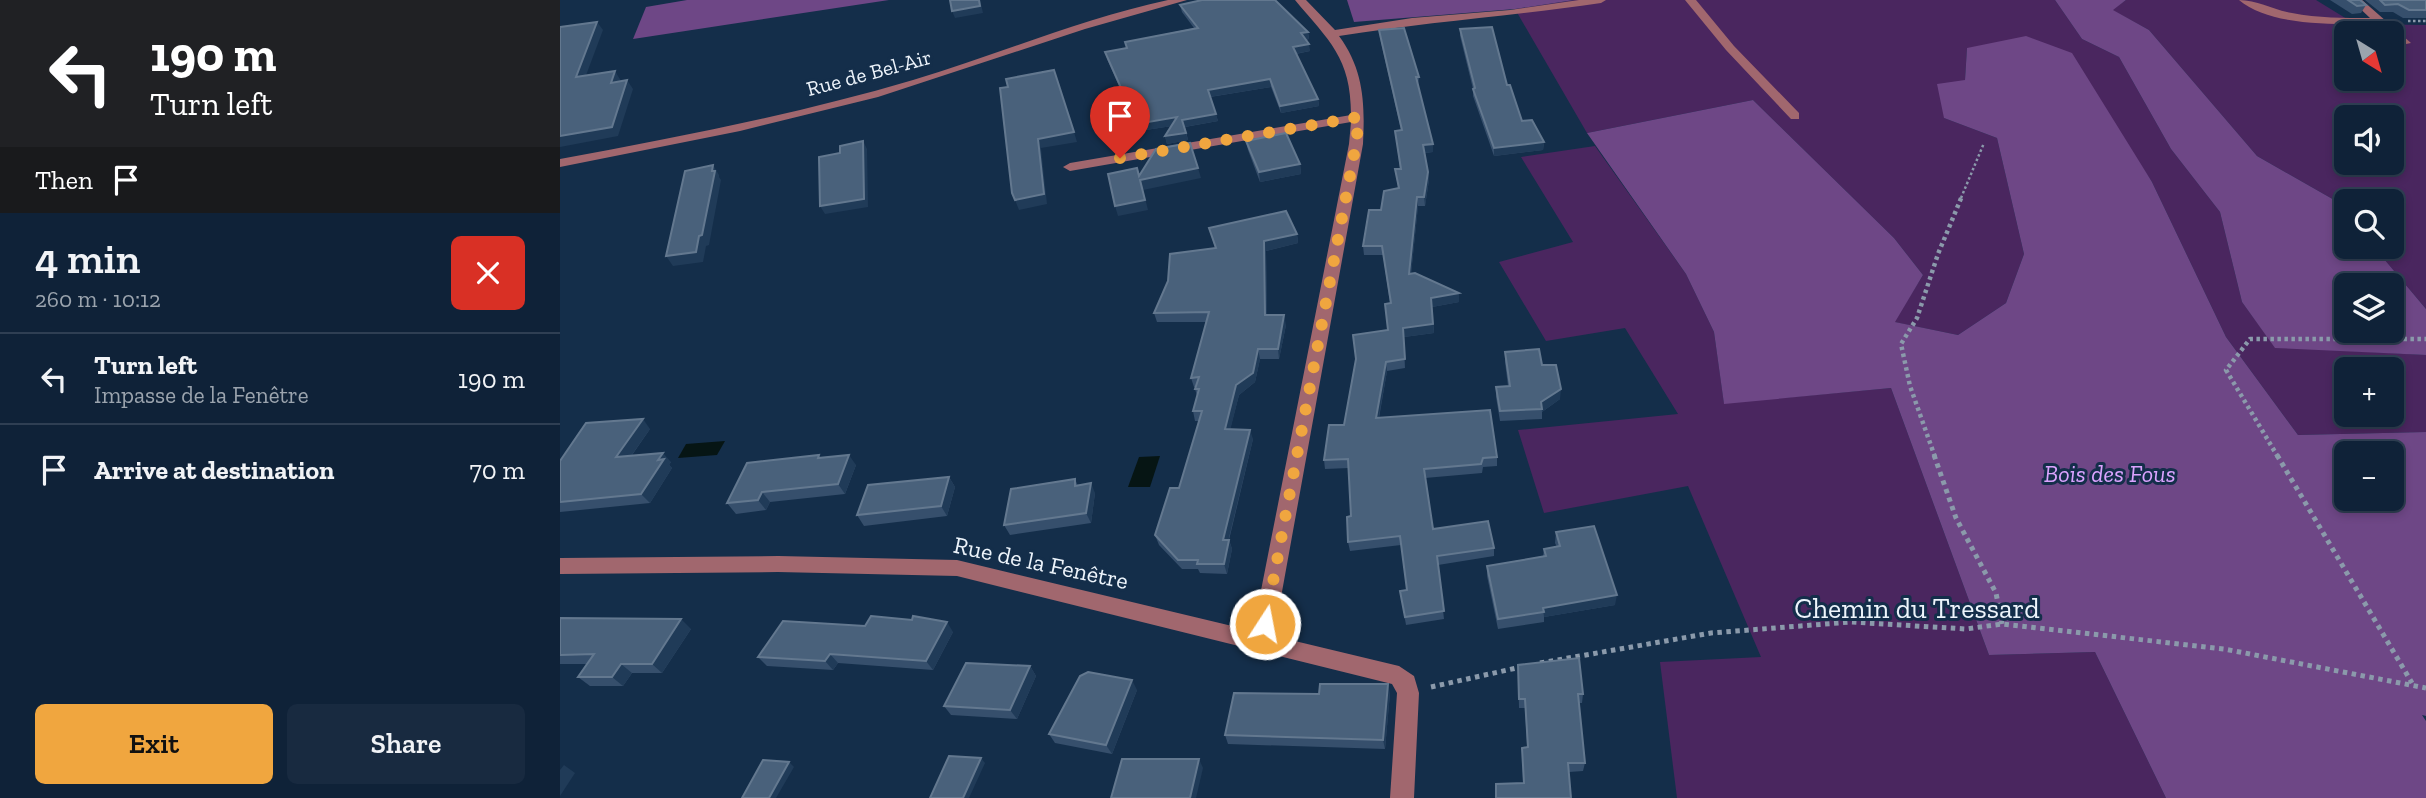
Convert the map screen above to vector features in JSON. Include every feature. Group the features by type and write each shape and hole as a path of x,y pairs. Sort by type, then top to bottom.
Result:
{"street":[{"name":"Rue de Bel-Air","path":"560,163 757,123 906,85 1099,19 1159,2 1182,0"},
{"path":"1262,642 1359,117 1359,95 1352,64 1334,34 1300,0"},
{"path":"1334,34 1412,21 1510,13 1601,0"},
{"path":"1690,0 1730,48 1795,116"},
{"path":"2244,0 2283,16 2311,21 2334,21"},
{"path":"2356,0 2379,21"},
{"path":"1070,167 1359,117"},
{"name":"Rue de la Fenêtre","path":"560,566 778,564 957,568 1399,676 1406,683 1408,694"},
{"path":"1402,798 1408,694"}],"path":[{"path":"1984,143 1938,254 1917,318 1901,344 1910,386 1956,518 1996,593 2002,624"},
{"path":"2412,684 2226,370 2250,339 2426,339"},
{"name":"Chemin du Tressard","path":"1408,694 1476,675 1711,633 1851,622 1966,629 2002,624 2224,649 2426,688"}],"shaded area":[{"path":"1574,0 2055,0 2082,39 2119,57 2171,149 2220,212 2242,302 2275,347 2426,355 2426,432 2298,435 2226,337 2152,182 2112,122 1967,48 1965,80 1944,118 1997,138 2024,254 2006,303 1958,335 1894,322 1923,275 1894,238 1753,100 1587,133 1515,9"},
{"path":"2126,0 2316,0 2350,21 2334,21 2334,91 2404,91 2404,25 2426,25 2426,309 2404,283 2404,273 2396,273 2384,259 2404,259 2404,189 2334,189 2334,200 2257,156 2149,30 2112,10"},
{"path":"1595,146 1686,274 1714,332 1724,403 1891,388 1989,655 2095,652 2166,798 1677,798 1660,662 1761,657 1688,486 1544,513 1518,430 1678,414 1625,328 1546,341 1499,262 1573,242 1521,157"},
{"path":"725,441 717,455 678,458 686,444"},
{"path":"1160,456 1150,487 1128,487 1139,457"}],"green space":[{"path":"687,0 889,0 633,39 646,7"},
{"path":"1347,0 1574,0 1515,9 1354,22"},
{"path":"2055,0 2126,0 2113,10 2149,30 2257,156 2334,200 2334,259 2384,259 2396,273 2334,273 2334,343 2404,343 2404,283 2426,309 2426,355 2275,348 2242,302 2220,212 2171,149 2119,57 2082,39"},
{"name":"Bois des Fous","path":"2026,36 2072,53 2152,182 2226,337 2298,435 2426,432 2426,716 2422,715 2426,721 2426,798 2166,798 2095,652 1989,655 1891,388 1724,404 1714,332 1686,274 1587,133 1753,100 1894,238 1923,275 1895,322 1958,335 2006,303 2024,254 1997,138 1944,118 1937,84 1965,80 1967,48"}],"building":[{"path":"950,0 979,0 980,6 952,11"},
{"path":"1202,0 1275,0 1308,32 1301,33 1309,44 1293,47 1318,99 1280,106 1270,79 1208,90 1216,114 1182,120 1186,133 1165,136 1177,117 1137,124 1105,52 1127,48 1125,42 1198,28 1180,5"},
{"path":"2348,0 2360,0 2366,5 2357,6"},
{"path":"2380,0 2426,0 2426,10 2409,10 2398,4 2385,5"},
{"path":"597,22 576,77 615,71 611,83 627,80 612,127 560,136 560,27"},
{"path":"1492,27 1507,85 1510,85 1522,121 1532,120 1544,142 1494,148 1473,89 1475,88 1460,29"},
{"path":"1404,28 1419,77 1416,77 1433,144 1423,145 1428,172 1424,197 1417,197 1409,274 1415,273 1459,293 1431,298 1433,324 1403,328 1405,359 1386,362 1376,418 1490,410 1497,457 1483,458 1481,464 1424,469 1433,529 1488,521 1494,548 1437,556 1444,611 1405,617 1400,591 1407,590 1400,536 1348,542 1347,517 1351,516 1348,459 1324,460 1329,425 1344,425 1356,359 1353,335 1388,330 1385,304 1391,303 1382,246 1363,246 1369,210 1381,210 1384,191 1399,188 1395,169 1401,169 1395,131 1402,130 1379,30"},
{"path":"1054,70 1074,132 1038,139 1044,194 1015,200 1000,88 1008,87 1006,79"},
{"path":"1286,133 1300,164 1259,172 1246,141"},
{"path":"863,141 864,199 820,206 819,157 840,153 840,146"},
{"path":"1190,143 1198,168 1140,180 1145,200 1115,206 1108,174 1137,168 1139,176 1156,149"},
{"path":"713,165 712,171 715,171 696,252 666,256 685,171"},
{"path":"1286,211 1297,234 1264,241 1265,315 1284,315 1278,349 1258,349 1253,373 1236,385 1225,429 1250,430 1223,540 1229,540 1224,564 1197,564 1198,560 1178,560 1155,535 1170,488 1179,488 1202,411 1193,411 1199,377 1191,378 1209,312 1154,313 1168,281 1170,254 1216,248 1209,228"},
{"path":"1539,349 1542,365 1556,365 1561,389 1541,402 1542,409 1500,411 1496,387 1510,386 1505,352"},
{"path":"643,419 616,457 663,453 658,460 664,459 641,494 560,502 560,461 586,423"},
{"path":"819,455 818,458 849,455 838,484 762,492 758,500 727,503 747,463"},
{"path":"949,477 941,506 857,515 868,485"},
{"path":"1075,479 1075,486 1091,483 1086,513 1004,525 1011,489"},
{"path":"1594,526 1617,595 1543,608 1544,612 1498,619 1487,566 1546,556 1544,549 1560,546 1556,532"},
{"path":"871,616 912,620 913,616 947,622 926,661 830,654 825,661 758,657 783,621 865,626"},
{"path":"560,618 681,619 652,664 621,664 612,677 578,677 594,654 560,655"},
{"path":"1579,658 1583,694 1578,694 1585,763 1568,763 1571,798 1496,798 1496,784 1524,783 1522,748 1528,747 1525,699 1519,699 1518,665"},
{"path":"966,663 1030,666 1010,710 944,706"},
{"path":"1088,672 1132,680 1106,745 1049,734 1080,676"},
{"path":"1320,684 1388,684 1383,740 1225,735 1234,693 1319,694"},
{"path":"949,756 981,758 963,798 930,798"},
{"path":"1122,759 1199,759 1190,798 1111,798"},
{"path":"763,760 789,762 769,798 742,798"}],"route":[{"path":"1120,158 1359,117 1265,624"}]}
